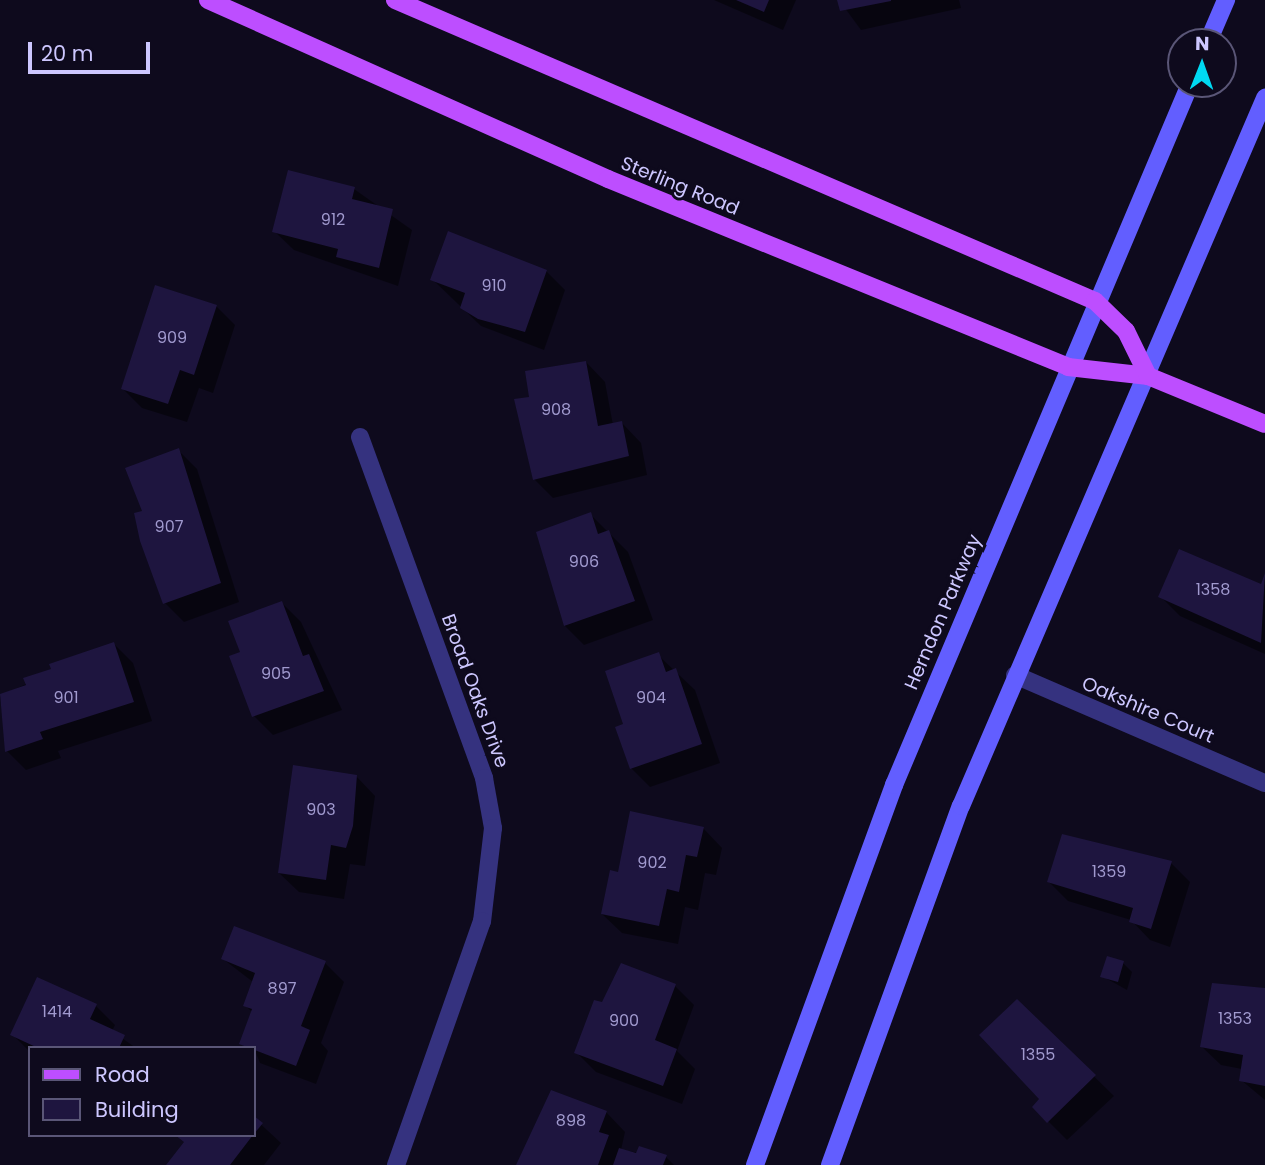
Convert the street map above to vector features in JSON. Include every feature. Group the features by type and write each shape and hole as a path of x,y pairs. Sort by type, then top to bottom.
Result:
{"main road":[{"name":"Sterling Road","path":"208,0 608,179 1068,367 1148,376 1265,424"},
{"path":"395,0 1095,301 1126,331 1148,376"},
{"path":"1214,28 1226,0"},
{"name":"Herndon Parkway","path":"755,1165 894,785 1095,301 1184,98"},
{"path":"830,1165 1015,675 1148,376 1265,98"}],"street":[{"name":"Broad Oaks Drive","path":"360,437 484,778 493,828 482,921 396,1165"},
{"name":"Oakshire Court","path":"1015,675 1265,783"}],"building":[{"path":"736,0 769,0 764,12"},
{"path":"837,0 891,0 891,1 840,11"},
{"path":"288,170 355,187 352,199 393,209 379,268 336,257 338,249 272,232"},
{"path":"448,231 547,270 525,332 478,319 460,308 465,293 430,280"},
{"path":"155,285 217,305 194,375 180,370 168,404 121,389"},
{"path":"586,361 598,426 622,421 629,456 533,480 514,399 529,397 525,371"},
{"path":"179,448 221,583 163,604 140,541 134,513 142,511 125,468"},
{"path":"591,512 598,534 609,530 635,601 564,626 536,532"},
{"path":"1179,549 1261,584 1265,573 1261,643 1158,597"},
{"path":"282,601 303,656 309,654 324,691 252,717 229,656 240,652 228,621"},
{"path":"114,642 134,702 40,732 43,739 5,752 0,694 26,685 23,678 51,669 49,664"},
{"path":"659,652 666,672 676,668 702,744 630,769 615,727 623,724 605,671"},
{"path":"293,765 357,775 353,826 346,848 331,845 326,880 278,873"},
{"path":"630,811 704,827 697,857 686,855 679,892 667,889 659,926 601,914 610,870 618,872"},
{"path":"1062,834 1172,861 1151,929 1129,922 1133,908 1047,882"},
{"path":"234,926 326,961 301,1026 310,1030 296,1066 256,1051 256,1046 239,1044 252,1009 243,1006 255,973 221,959"},
{"path":"1107,956 1124,961 1118,982 1100,977"},
{"path":"621,963 676,984 655,1040 677,1049 663,1086 574,1053 594,1000 602,1002"},
{"path":"37,977 97,1004 90,1019 125,1035 120,1046 34,1046 10,1035"},
{"path":"1212,983 1265,988 1265,1086 1239,1081 1243,1055 1200,1047"},
{"path":"1017,999 1096,1075 1047,1123 1032,1107 1039,1099 979,1035"},
{"path":"551,1090 607,1111 599,1132 609,1135 598,1165 516,1165"},
{"path":"256,1118 263,1123 256,1132"},
{"path":"178,1137 251,1137 230,1165 166,1165 184,1142"},
{"path":"639,1146 667,1155 663,1165 613,1165 619,1148 636,1153"}]}
